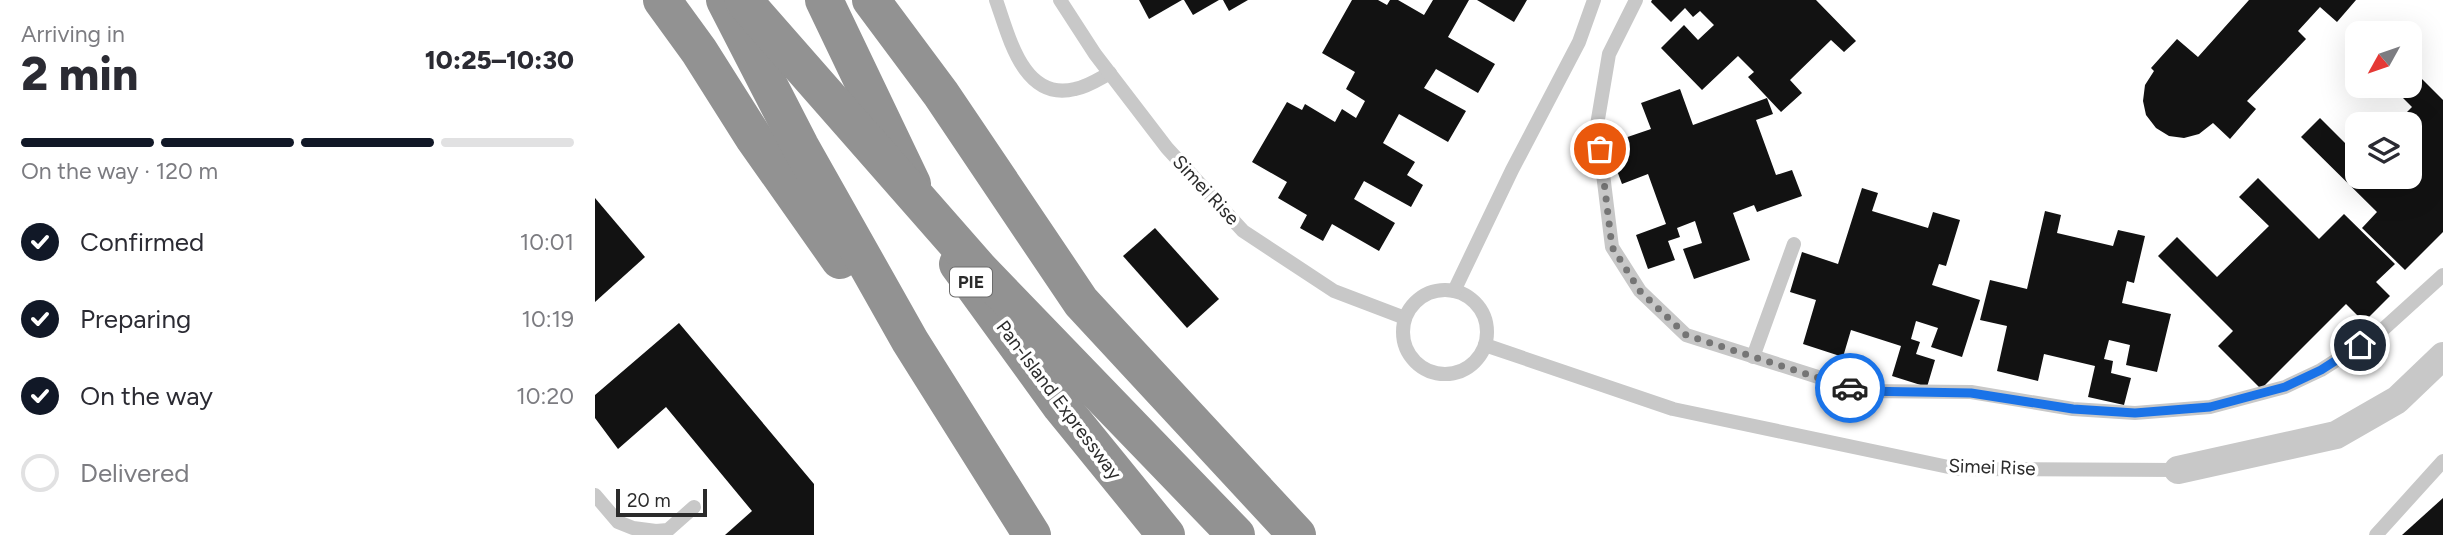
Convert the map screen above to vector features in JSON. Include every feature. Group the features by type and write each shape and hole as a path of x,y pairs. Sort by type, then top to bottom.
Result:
{"highway":[{"path":"662,0 833,252 895,330 910,341"},
{"path":"725,0 800,146 910,341 1032,535"},
{"path":"743,0 980,270 1236,535"},
{"name":"Pan-Island Expressway","path":"824,0 939,239 1061,406 1166,535"},
{"path":"871,0 941,94 1081,302 1297,535"},
{"path":"904,0 941,94"}],"street":[{"name":"Simei Rise","path":"2178,470 2336,435 2397,400 2443,356"}],"lane":[{"path":"996,0 1017,58 1040,86 1060,91 1076,89 1110,74"},
{"name":"Simei Rise","path":"1060,0 1110,74 1167,148 1243,231 1334,291 1405,318"},
{"path":"1454,291 1512,170 1579,42 1594,0"},
{"path":"1636,0 1609,54 1597,125 1612,247 1640,291 1686,335 1861,391 1971,393 2073,409 2135,413 2210,407 2285,387 2321,370 2379,333 2443,275"},
{"path":"1753,357 1794,244"},
{"path":"1440,290 1454,291 1470,298 1481,311 1487,327 1485,345 1478,360 1465,370 1448,374 1432,373 1417,364 1407,351 1403,334 1405,318 1413,305 1425,295 1440,290"},
{"name":"Simei Rise","path":"1485,345 1673,409 1958,469 2178,470"},
{"path":"2376,535 2443,461"},
{"path":"595,495 618,522 633,528 656,531 668,530 695,507"}],"building":[{"path":"1139,0 1182,0 1149,19"},
{"path":"1184,0 1219,0 1193,15"},
{"path":"1223,0 1248,0 1229,11"},
{"path":"1352,0 1378,0 1387,5 1390,0 1398,0 1424,15 1433,0 1469,0 1448,37 1495,64 1478,93 1436,69 1424,88 1466,111 1448,142 1399,114 1383,143 1415,162 1407,175 1423,185 1411,207 1364,181 1354,199 1395,223 1379,251 1332,224 1323,241 1300,228 1307,215 1278,198 1287,182 1252,162 1287,102 1302,110 1305,104 1335,122 1342,109 1356,118 1365,101 1346,89 1355,72 1322,53"},
{"path":"1477,0 1527,0 1514,22"},
{"path":"1652,0 1816,0 1856,41 1844,52 1831,40 1790,80 1802,93 1781,112 1748,77 1754,72 1738,56 1702,90 1661,48 1684,25 1698,40 1714,25 1700,11 1693,17 1685,8 1671,22"},
{"path":"2249,0 2356,0 2337,22 2320,7 2298,31 2306,39 2247,101 2256,109 2230,139 2213,123 2199,134 2184,138 2169,136 2156,128 2146,115 2143,101 2145,85 2154,71 2151,68 2177,39 2198,57"},
{"path":"2422,79 2443,100 2443,232 2405,270 2362,228 2377,212 2354,189 2422,189 2422,112 2407,112 2412,107 2403,98 2422,98"},
{"path":"1680,89 1693,125 1767,98 1773,114 1756,120 1776,175 1792,170 1802,196 1757,212 1754,205 1733,213 1750,260 1694,279 1683,249 1702,243 1695,221 1677,228 1680,237 1668,241 1675,260 1648,269 1636,235 1666,224 1648,174 1622,184 1607,144 1651,129 1641,103"},
{"path":"2320,118 2345,143 2345,180 2301,137"},
{"path":"2258,178 2319,239 2344,214 2395,264 2376,282 2390,296 2364,322 2346,304 2261,389 2218,346 2233,331 2158,256 2177,237 2217,277 2269,226 2239,197"},
{"path":"1862,188 1878,193 1872,211 1928,228 1933,212 1960,220 1946,266 1939,264 1932,285 1980,300 1962,357 1931,347 1938,328 1916,321 1911,339 1920,342 1916,354 1935,360 1927,387 1892,376 1901,346 1851,330 1843,357 1803,344 1816,300 1790,292 1802,252 1838,264"},
{"path":"595,198 645,257 595,302"},
{"path":"2045,211 2061,215 2057,233 2113,246 2118,230 2145,236 2134,283 2127,281 2122,303 2171,314 2157,372 2126,365 2130,345 2109,340 2104,359 2113,361 2111,373 2131,378 2124,405 2088,397 2095,366 2044,354 2038,381 1997,371 2007,326 1980,320 1990,280 2027,289"},
{"path":"1155,228 1219,299 1187,328 1123,256"},
{"path":"679,323 814,484 814,535 725,535 752,511 666,407 618,449 595,418 595,395"},
{"path":"2443,498 2443,535 2402,535"}],"way so far":[{"path":"1600,149 1612,247 1640,291 1686,335 1850,388"}],"route":[{"path":"1850,388 1861,391 1971,393 2073,409 2135,413 2210,407 2285,387 2321,370 2360,345"}]}
